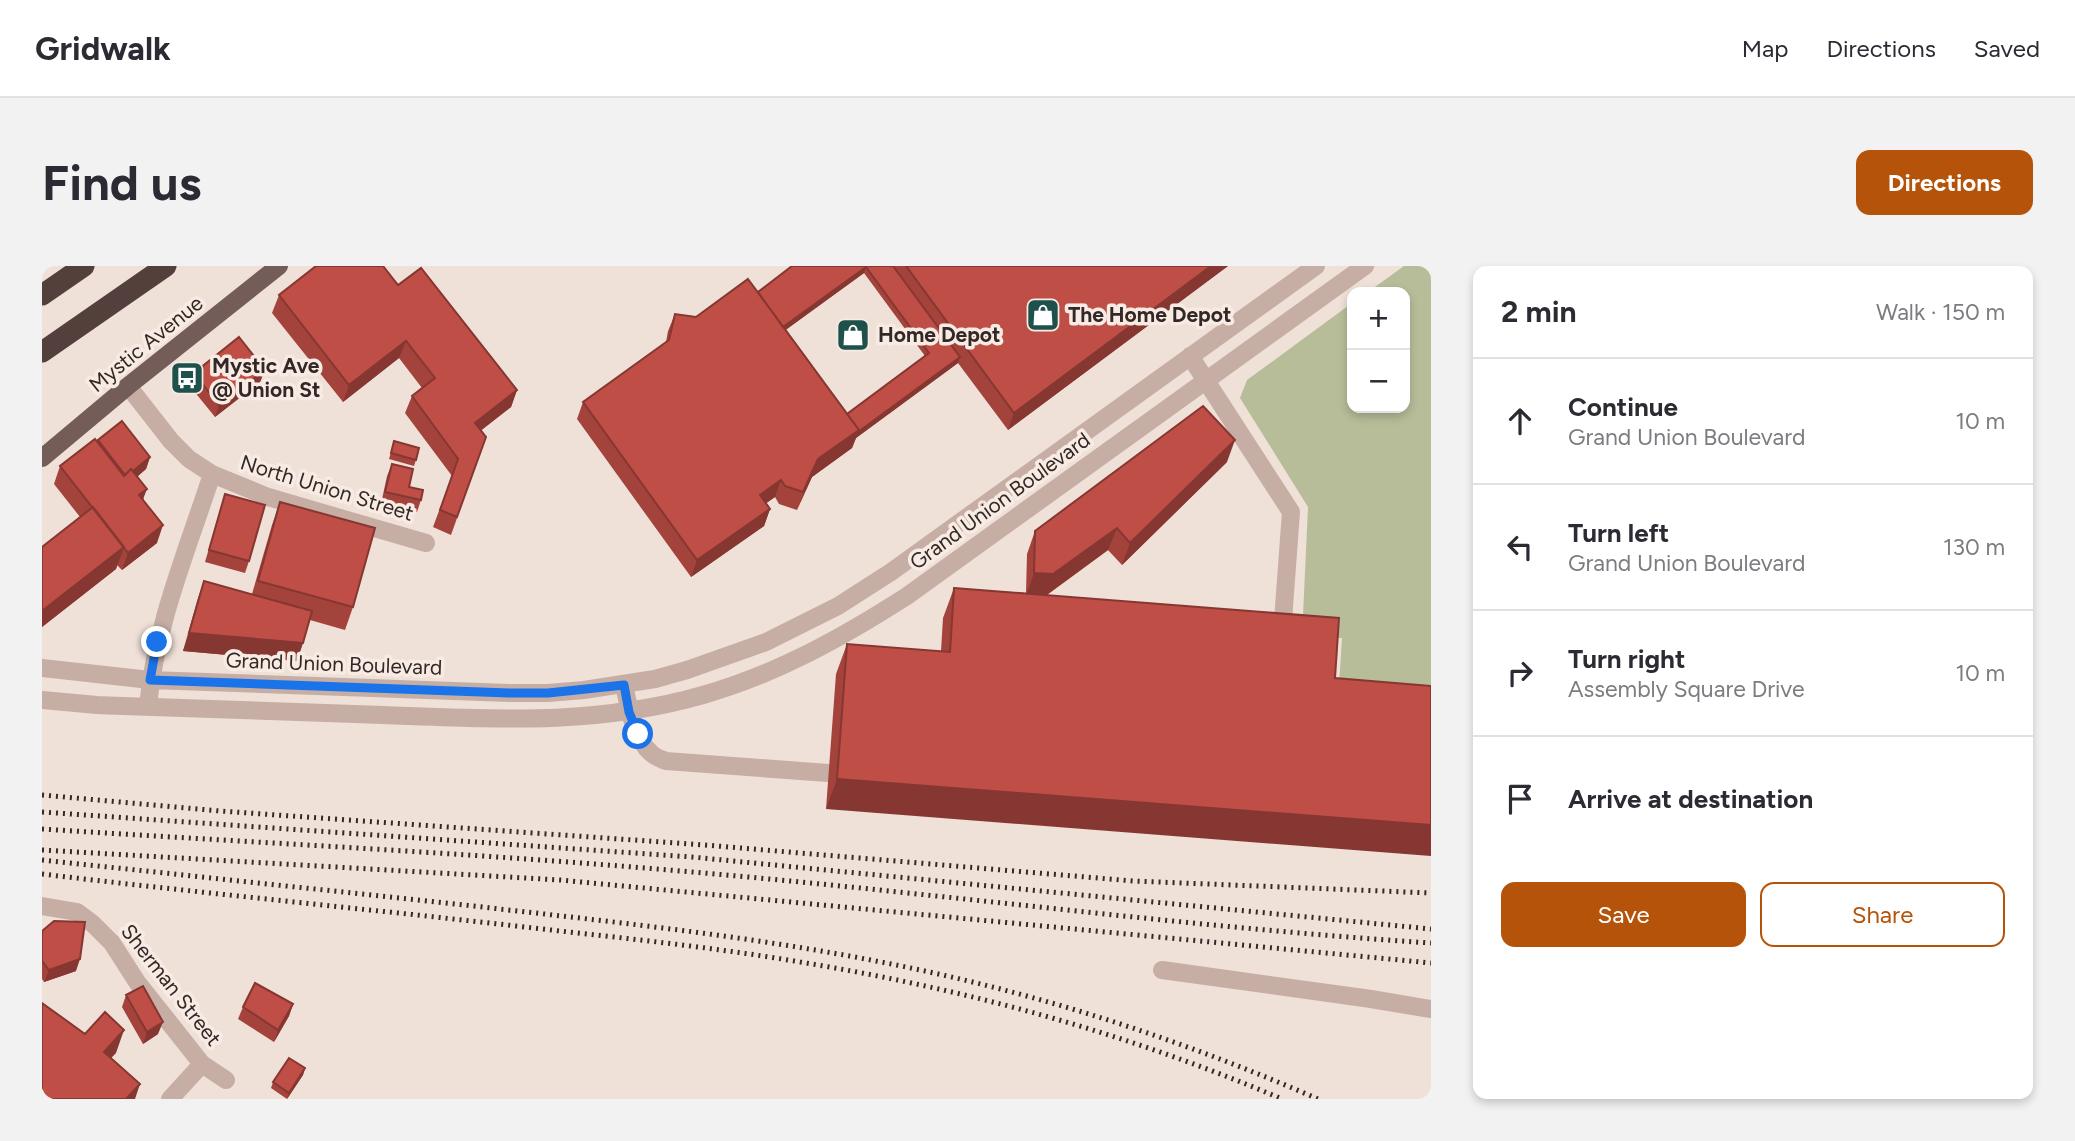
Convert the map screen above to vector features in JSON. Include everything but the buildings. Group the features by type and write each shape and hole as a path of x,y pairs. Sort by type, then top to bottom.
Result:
{"highway":[{"path":"42,295 84,266"},
{"path":"42,352 166,266"}],"main road":[{"name":"Mystic Avenue","path":"47,453 279,266"}],"street":[{"name":"Grand Union Boulevard","path":"42,668 150,680 509,693 548,693 655,679 766,642 838,606 891,572 1316,266"},
{"name":"Grand Union Boulevard","path":"42,700 97,705 516,720 629,712 711,692 780,668 875,617 908,596 1365,266"},
{"path":"1190,356 1291,512 1281,644"},
{"name":"North Union Street","path":"128,386 171,441 189,459 212,474 268,496 426,543"},
{"path":"148,707 150,680 160,631 212,474"},
{"path":"702,664 711,692"},
{"path":"624,685 629,712 641,742 652,755 666,761 828,773"},
{"name":"Sherman Street","path":"42,906 77,912 93,925 112,943 137,982 202,1064 226,1080"},
{"path":"1162,970 1431,1009"},
{"path":"170,1099 202,1064"}],"green space":[{"path":"1404,266 1431,266 1431,709 1338,701 1342,638 1302,637 1308,507 1240,398 1247,380 1347,307 1347,413 1410,413 1410,287 1375,287"}],"railway":[{"path":"42,795 220,811 705,845 1133,881 1431,893"},
{"path":"42,812 692,857 1431,929"},
{"path":"42,829 611,865 784,880 1246,928 1431,943"},
{"path":"42,850 560,880 1431,963"},
{"path":"42,860 622,923 829,952 993,987 1103,1018 1212,1056 1318,1099"},
{"path":"42,874 658,942 765,956 862,973 1045,1016 1224,1075 1282,1099"}],"place":[{"name":"The Home Depot","path":"1043,315"},
{"name":"Home Depot","path":"853,335"},
{"name":"Mystic Ave @ Union St","path":"187,378"}],"route":[{"path":"157,642 150,680 509,693 548,693 624,685 629,712 638,734"}]}
